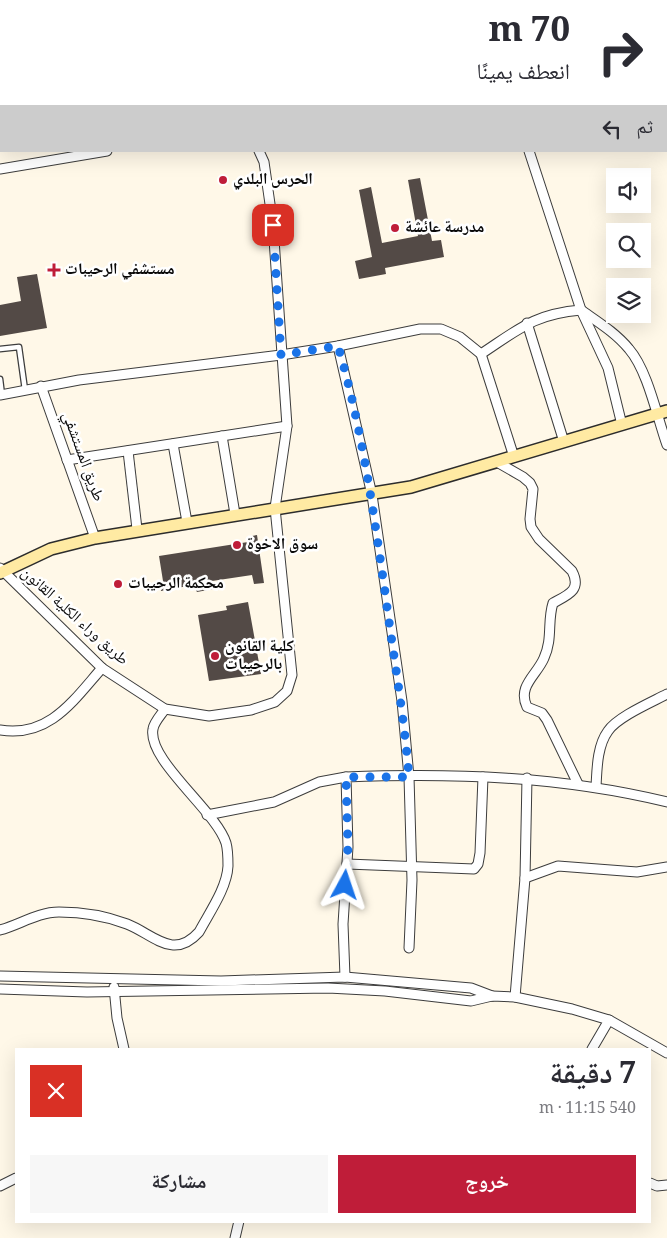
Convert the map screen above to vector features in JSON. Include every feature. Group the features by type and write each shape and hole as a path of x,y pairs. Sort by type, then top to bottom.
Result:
{"main road":[{"path":"1,571 50,549 95,538 235,514 372,495 444,479 662,412"}],"street":[{"path":"0,170 101,152"},
{"name":"طريق وراء الكلية القانون","path":"1,571 102,668 164,709 201,715 226,714 275,702 287,691 292,675 275,508 287,426 273,225 264,162 260,152"},
{"path":"529,152 581,310 608,368 622,425"},
{"path":"481,354 527,323 546,315 581,310 612,332 630,350 662,412 667,445"},
{"path":"527,323 564,442"},
{"path":"1,395 40,386 281,355 338,346 420,329 441,328 460,338 481,354 514,457"},
{"path":"338,346 372,495 402,701 409,777 412,866 409,948"},
{"name":"طريق المستشفي","path":"40,386 95,538"},
{"path":"67,460 287,426"},
{"path":"222,436 235,514"},
{"path":"173,444 187,522"},
{"path":"128,451 137,530"},
{"path":"497,462 523,477 530,484 533,489 530,519 532,527 539,538 572,571 576,578 573,592 553,603 548,648 543,660 528,682 524,701 527,707 542,713 547,720 578,784"},
{"path":"0,730 21,732 48,723 66,708 102,668"},
{"path":"596,787 598,759 608,730 667,694"},
{"path":"0,930 34,917 57,912 86,914 129,924 169,945 182,945 193,939 199,932 220,891 228,868 226,843 165,761 154,743 153,729 164,709"},
{"path":"345,977 343,924 347,864 346,777"},
{"path":"207,815 274,802 320,782 346,777 526,778 596,787 667,802"},
{"path":"347,864 474,870 478,864 480,853 483,777"},
{"path":"515,997 525,878 526,778"},
{"path":"525,878 558,866 637,872 667,867"},
{"path":"0,976 114,979 222,986 328,988 385,991 471,1000 492,996 515,997 572,1008 609,1020 667,1053"},
{"path":"0,989 43,992 114,992 345,977 471,988 492,996"},
{"path":"114,979 114,992 124,1048"},
{"path":"593,1048 609,1020"},
{"path":"0,1186 15,1178"},
{"path":"651,1183 657,1186 667,1186"},
{"path":"235,1238 239,1223"}],"lane":[{"path":"0,349 19,346 25,390"},
{"path":"0,379 1,395"}],"building":[{"path":"420,178 432,241 441,240 444,257 385,268 386,274 359,279 355,261 372,257 359,190 371,187 382,243 418,236 408,180"},
{"path":"37,274 47,328 0,336 0,305 21,301 17,277"},
{"path":"257,535 264,583 254,584 252,575 212,581 213,589 197,592 193,585 161,591 160,583 163,581 159,556 248,542 247,537"},
{"path":"248,602 261,674 209,681 198,615 227,610 226,606"}],"place":[{"name":"الحرس البلدي","path":"223,180"},
{"name":"مدرسة عائشة","path":"395,228"},
{"name":"مستشفي الرحيبات","path":"54,270"},
{"name":"سوق الاخوة","path":"237,545"},
{"name":"محكمة الرحيبات","path":"118,584"},
{"name":"كلية القانون بالرحيبات","path":"215,656"}],"route":[{"path":"273,225 281,355 338,346 346,372 372,495 405,730 409,777 346,777 348,847 345,885"}]}
